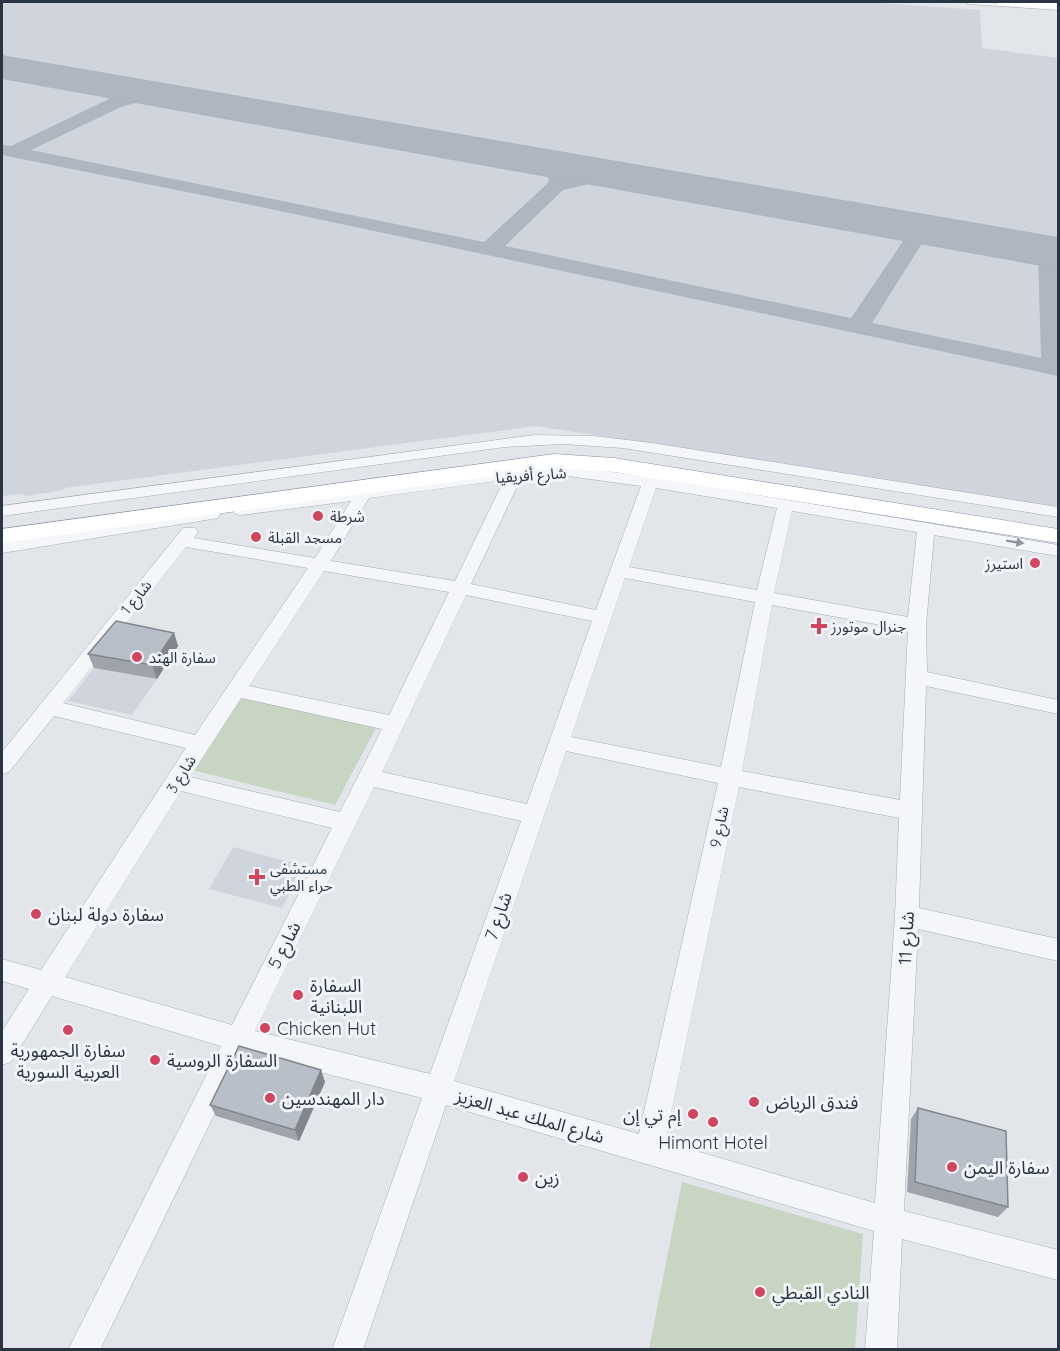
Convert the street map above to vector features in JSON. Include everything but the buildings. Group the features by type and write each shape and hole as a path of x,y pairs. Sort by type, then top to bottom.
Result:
{"highway":[{"name":"شارع أفريقيا","path":"2,522 531,444 622,453 1059,522"},
{"name":"شارع أفريقيا","path":"2,536 384,482 554,461 614,465 1059,536"}],"main road":[{"path":"999,2 1055,4"},
{"path":"1034,2 1055,4"}],"street":[{"path":"969,2 1055,4"},
{"name":"شارع أفريقيا","path":"2,512 531,444 597,440 1059,512"},
{"name":"شارع أفريقيا","path":"2,548 141,527 206,514 362,496 515,474 568,471 650,482 1059,550"},
{"name":"شارع 5","path":"83,1350 346,822 515,474"},
{"name":"شارع 7","path":"347,1350 650,482"},
{"name":"شارع 3","path":"2,1053 362,496"},
{"name":"شارع 9","path":"650,1150 730,777 774,548 786,504"},
{"name":"شارع 1","path":"2,766 176,547 206,514"},
{"path":"141,527 161,533 171,545 176,547 318,565 459,588 602,617"},
{"name":"شارع 11","path":"881,1350 907,916 917,677 917,624 926,527"},
{"path":"618,571 765,599 917,624"},
{"path":"917,677 1059,707"},
{"path":"236,690 394,724"},
{"path":"49,707 200,744"},
{"path":"559,742 910,811"},
{"path":"368,777 534,816"},
{"path":"177,782 346,822"},
{"path":"907,916 1059,950"},
{"name":"شارع الملك عبد العزيز","path":"2,969 237,1039 437,1089 888,1221 1059,1265"}],"shaded area":[{"path":"2,2 865,2 980,10 982,48 1058,58 1058,507 536,426 65,488 26,496 20,494 2,496"},
{"path":"94,668 157,679 132,715 68,701"},
{"name":"مستشفى حراء الطبي","path":"233,847 304,866 282,908 209,889"}],"green space":[{"path":"241,697 376,728 335,805 192,770"},
{"name":"النادي القبطي","path":"682,1182 863,1234 855,1349 649,1349"}],"taxiway":[{"path":"115,103 122,95 116,87"},
{"path":"115,103 139,97 162,96"},
{"path":"13,152 115,103"},
{"path":"2,150 237,196 858,327"},
{"path":"546,163 559,178 556,186"},
{"path":"556,186 573,180 607,174"},
{"path":"489,249 556,186"},
{"path":"858,327 921,229"},
{"path":"1049,252 1054,368"},
{"path":"858,327 1058,369"}],"runway":[{"path":"2,67 1058,253"}],"place":[{"name":"شرطة","path":"318,516"},
{"name":"مسجد القبلة","path":"256,537"},
{"name":"استيرز","path":"1035,563"},
{"name":"جنرال موتورز","path":"819,626"},
{"name":"سفارة الهند","path":"137,657"},
{"name":"مستشفى حراء الطبي","path":"257,877"},
{"name":"سفارة دولة لبنان","path":"36,914"},
{"name":"السفارة اللبنانية","path":"298,995"},
{"name":"Chicken Hut","path":"265,1028"},
{"name":"سفارة الجمهورية العربية السورية","path":"68,1030"},
{"name":"السفارة الروسية","path":"155,1060"},
{"name":"دار المهندسين","path":"270,1098"},
{"name":"فندق الرياض","path":"754,1102"},
{"name":"إم تي إن","path":"693,1114"},
{"name":"Himont Hotel","path":"713,1122"},
{"name":"سفارة اليمن","path":"952,1167"},
{"name":"زين","path":"523,1177"},
{"name":"النادي القبطي","path":"760,1292"}]}
